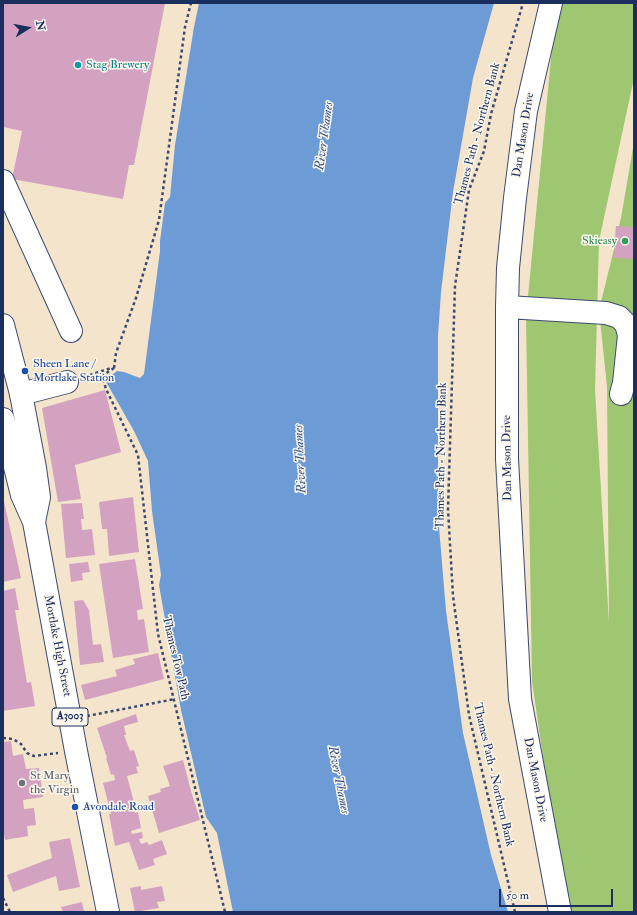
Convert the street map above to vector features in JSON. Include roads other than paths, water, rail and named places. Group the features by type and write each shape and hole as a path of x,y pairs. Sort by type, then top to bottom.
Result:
{"street":[{"name":"Dan Mason Drive","path":"551,3 526,112 508,268 507,459 520,698 560,912"},
{"path":"3,181 71,331"},
{"path":"507,307 606,313 619,317 626,324 629,335 634,374"},
{"name":"Mortlake High Street","path":"3,325 21,394 36,468 39,497 34,522"},
{"path":"621,394 624,383 629,335"},
{"path":"21,394 73,380"},
{"name":"Mortlake High Street","path":"3,418 22,495 34,522 76,750 108,912"}],"water":[{"name":"River Thames","path":"199,3 494,3 473,78 453,192 441,292 438,336 438,515 446,611 463,733 491,855 508,912 233,912 217,833 206,817 181,710 159,585 161,575 152,511 148,461 134,431 105,380 117,371 140,378 144,374 165,203 170,197 175,145"}],"place":[{"name":"Stag Brewery","path":"78,65"},
{"name":"Skieasy","path":"625,241"},
{"name":"Sheen Lane / Mortlake Station","path":"25,371"},
{"name":"St Mary the Virgin","path":"22,783"},
{"name":"Avondale Road","path":"75,807"}]}
